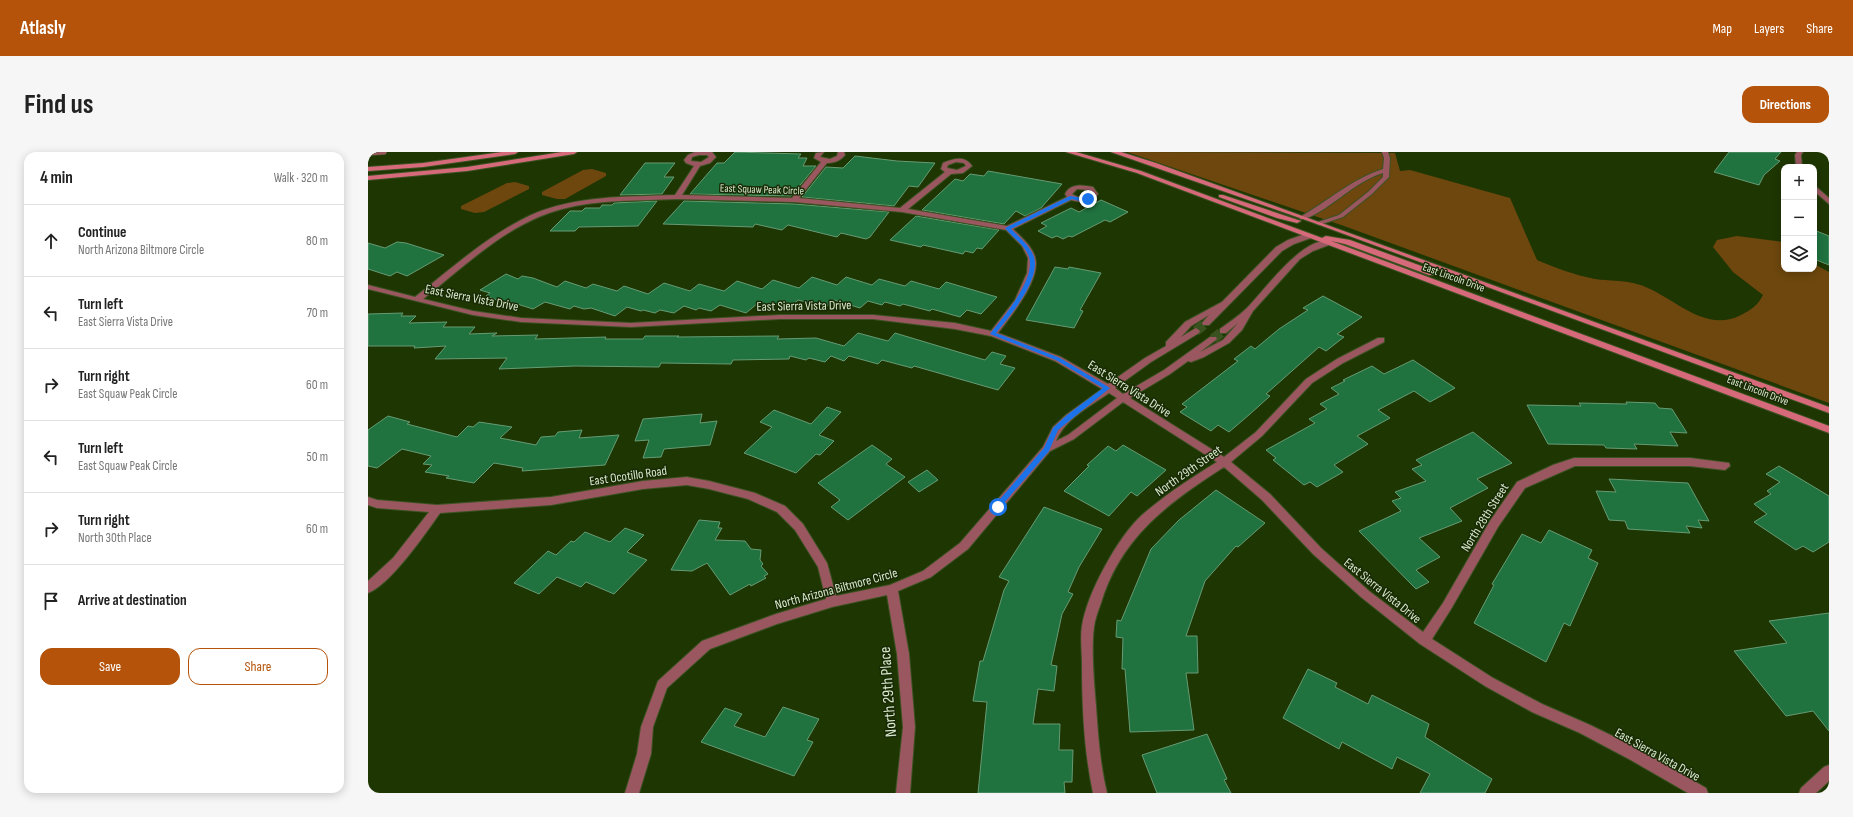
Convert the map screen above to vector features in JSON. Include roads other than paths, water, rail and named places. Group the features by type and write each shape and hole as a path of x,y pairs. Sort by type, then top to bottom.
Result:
{"main road":[{"path":"368,170 423,165 515,152"},
{"path":"368,178 452,171 574,152"},
{"name":"East Lincoln Drive","path":"1069,152 1139,172 1829,430"},
{"name":"East Lincoln Drive","path":"1114,152 1318,223 1829,410"},
{"path":"1139,172 1170,179 1279,217 1304,223 1318,223"},
{"path":"1308,236 1347,242 1517,304 1578,319"}],"street":[{"path":"821,152 818,154 817,158 825,161 838,159 842,155 841,152"},
{"path":"1318,223 1341,216 1370,193 1386,177 1387,158 1385,152"},
{"path":"1799,164 1798,155 1800,152"},
{"path":"794,200 825,161"},
{"path":"677,197 698,164"},
{"path":"1302,218 1318,210 1373,173 1386,170"},
{"path":"902,210 949,172"},
{"path":"1817,190 1829,202"},
{"name":"East Squaw Peak Circle","path":"418,299 487,244 532,217 577,203 600,200 677,197 794,200 902,210 1008,228"},
{"path":"993,334 1019,300 1031,273 1032,258 1024,245 1008,228 1072,197"},
{"name":"North Arizona Biltmore Circle","path":"1206,323 1279,249 1291,242 1308,236"},
{"name":"North Arizona Biltmore Circle","path":"1223,331 1249,310 1297,258 1326,243"},
{"name":"East Sierra Vista Drive","path":"368,287 399,296 418,299 473,313 522,320 631,324 780,317 873,317 955,326 993,334 1058,359 1224,462 1266,497 1317,551 1365,594 1424,640 1489,682 1537,708 1585,729 1634,754 1701,793"},
{"name":"North Arizona Biltmore Circle","path":"1163,352 1188,324 1208,311 1226,302"},
{"name":"North Arizona Biltmore Circle","path":"1181,362 1212,352 1224,343 1244,324 1249,310"},
{"name":"North Arizona Biltmore Circle","path":"632,793 644,754 646,727 662,685 706,645 776,619 832,602 892,589 927,574 964,546 1047,450 1056,429 1069,417 1107,388 1148,360 1196,331"},
{"name":"North Arizona Biltmore Circle","path":"1047,450 1071,437 1123,398 1181,362 1213,339"},
{"name":"North 29th Street","path":"1100,793 1094,766 1088,688 1088,626 1101,584 1120,551 1144,519 1183,488 1224,462 1259,434 1309,381 1340,361 1381,340"},
{"name":"North 28th Street","path":"1424,640 1447,606 1494,524 1521,485 1574,462 1690,462 1725,466"},
{"name":"East Ocotillo Road","path":"368,500 377,504 437,509 550,501 643,485 687,481 709,485 751,496 781,508 798,526 823,566 832,602"},
{"path":"368,588 386,574 414,541 437,509"},
{"name":"North 29th Place","path":"892,589 903,654 909,727 903,793"},
{"path":"1806,793 1829,772"}],"lane":[{"path":"368,153 384,152"}],"tunnel":[{"path":"1196,331 1206,323"},
{"path":"1213,339 1223,331"}]}
